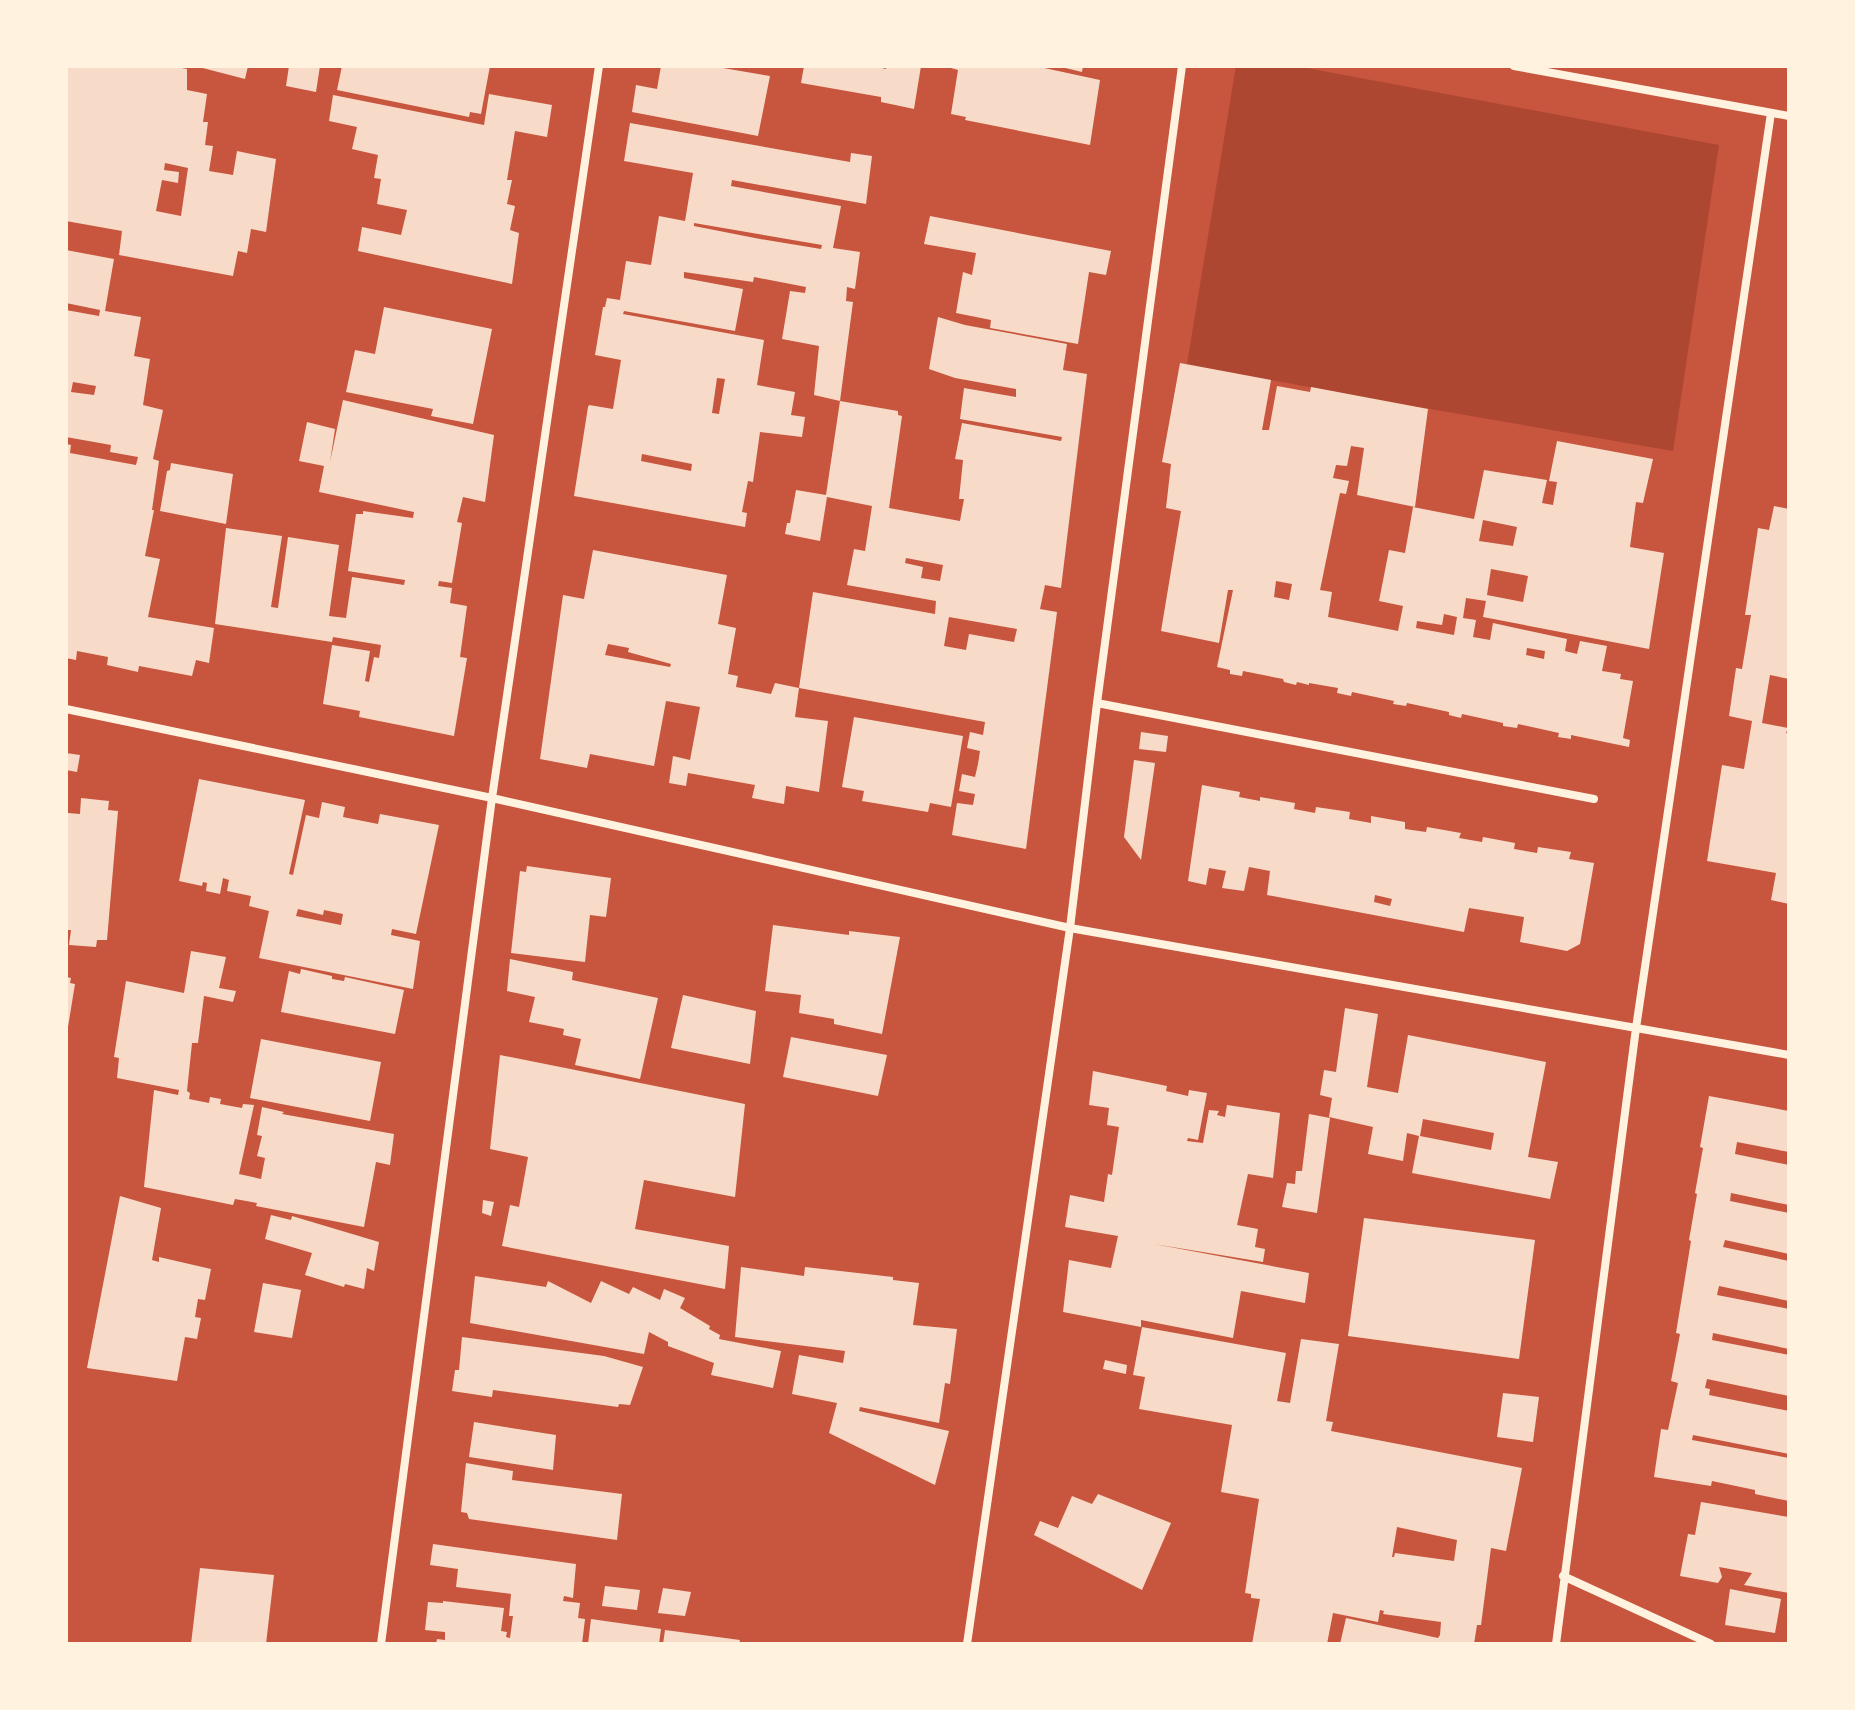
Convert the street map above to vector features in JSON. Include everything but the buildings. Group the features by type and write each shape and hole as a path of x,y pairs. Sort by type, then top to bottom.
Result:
{"street":[{"path":"381,1644 492,798 599,66"},
{"path":"967,1644 1070,928 1182,66"},
{"path":"1514,66 1789,116"},
{"path":"1556,1644 1636,1028 1771,113"},
{"path":"1097,703 1594,799"},
{"path":"66,709 492,798 1070,928 1789,1055"},
{"path":"1563,1576 1711,1644"}],"shaded area":[{"path":"1236,66 1296,66 1719,145 1673,451 1187,364"}]}
